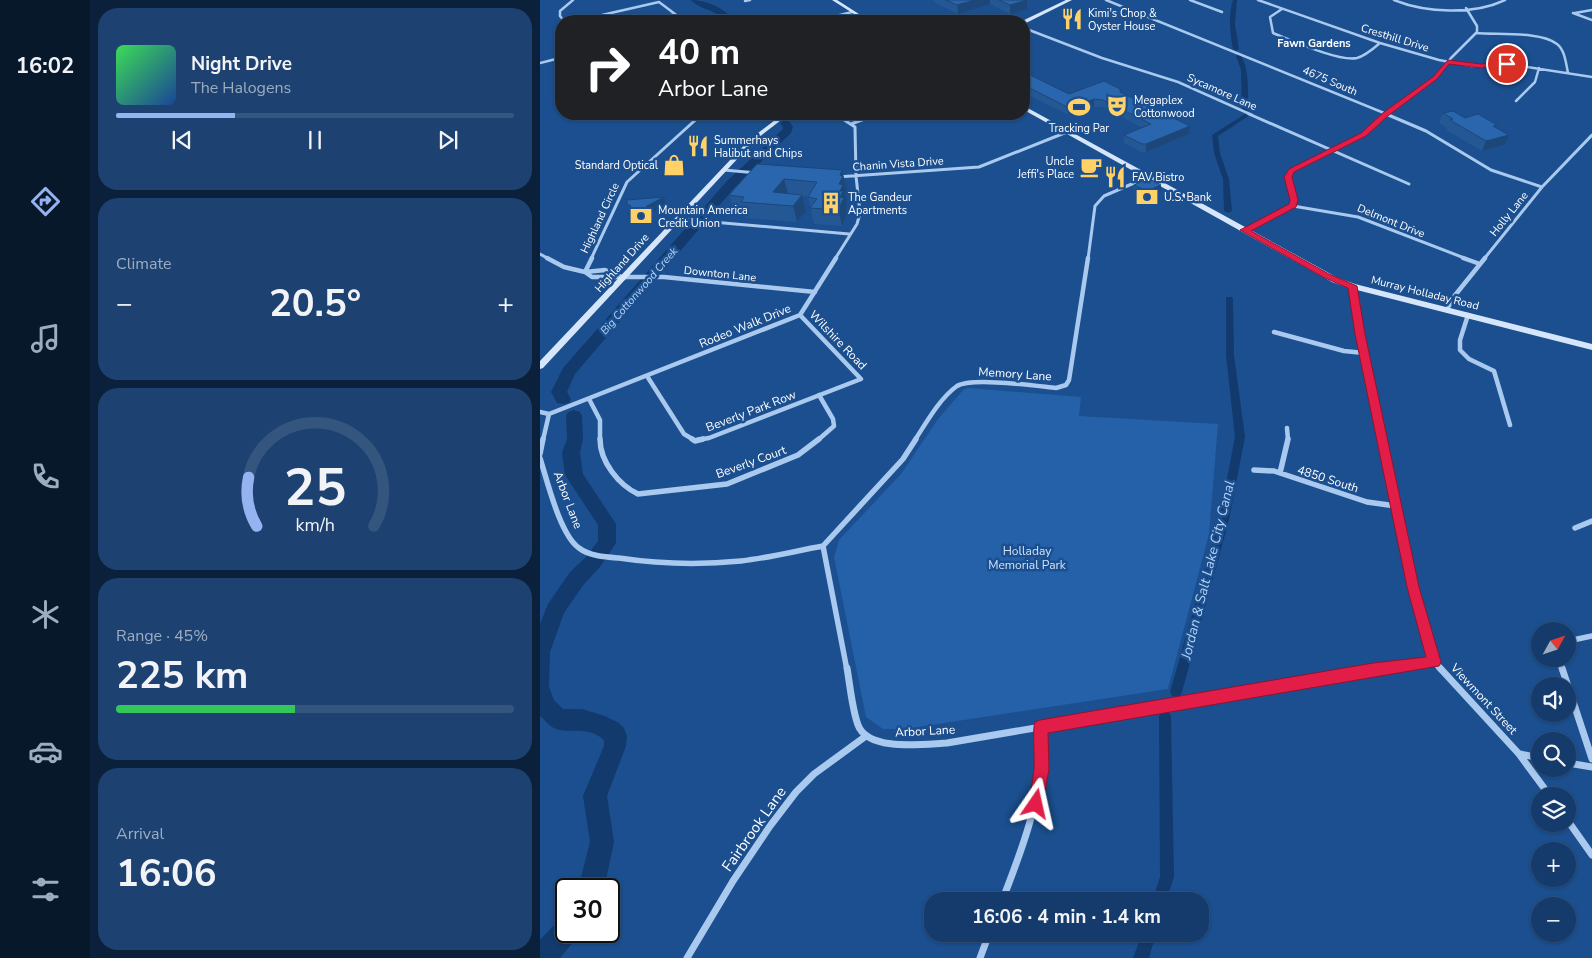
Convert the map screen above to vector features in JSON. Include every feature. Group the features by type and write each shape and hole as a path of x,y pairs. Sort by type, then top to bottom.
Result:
{"main road":[{"path":"834,0 857,15"},
{"path":"1030,19 1070,0"},
{"name":"Murray Holladay Road","path":"1030,111 1326,276 1352,286 1591,344"},
{"name":"Highland Drive","path":"540,366 757,135 778,120"}],"street":[{"path":"560,15 560,11 573,0"},
{"path":"745,1 750,0"},
{"name":"4675 South","path":"1106,0 1426,131 1490,170 1542,187"},
{"path":"1190,0 1222,12"},
{"name":"Cresthill Drive","path":"1258,0 1380,43 1448,62 1481,66 1507,64 1592,77"},
{"path":"1394,0 1407,5 1466,8 1488,7 1505,0"},
{"path":"602,15 658,1 675,14"},
{"path":"1244,230 1293,206 1294,200 1289,185 1289,174 1296,168 1364,134 1386,114 1435,78 1476,33 1477,26 1466,8"},
{"path":"1283,9 1270,17 1272,32 1338,57 1348,60 1361,58 1380,43"},
{"path":"1592,10 1573,14 1592,20"},
{"path":"840,15 852,12"},
{"path":"671,15 675,14"},
{"name":"Sycamore Lane","path":"1030,30 1102,58 1178,82 1409,184"},
{"path":"1476,33 1552,41 1560,46 1568,73"},
{"path":"540,62 555,59"},
{"path":"1516,101 1535,82 1539,68"},
{"name":"Highland Circle","path":"585,272 627,182 644,164 695,120"},
{"path":"845,120 851,124 862,120"},
{"name":"Rodeo Walk Drive","path":"549,414 800,315 857,224 860,213 856,176 856,129 851,124"},
{"name":"Chanin Vista Drive","path":"831,177 979,167 1067,132"},
{"name":"Holly Lane","path":"1446,310 1452,299 1542,187 1592,135"},
{"path":"724,170 763,173"},
{"name":"Memory Lane","path":"823,546 899,464 933,412 956,387 974,382 1056,388 1066,385 1069,380 1076,344 1095,206 1104,196 1148,177"},
{"name":"Delmont Drive","path":"1293,206 1358,217 1480,264"},
{"path":"678,219 849,234"},
{"path":"540,254 564,267 585,272 594,269 617,273 624,278"},
{"name":"Downton Lane","path":"585,272 592,277 664,277 815,292"},
{"name":"Viewmont Street","path":"1352,286 1364,354 1413,587 1434,662 1519,754 1543,787"},
{"name":"Wilshire Road","path":"800,315 861,379"},
{"path":"1468,315 1460,340 1460,350 1469,359 1494,370 1510,425"},
{"path":"1274,332 1344,351 1364,354"},
{"name":"Beverly Park Row","path":"647,376 684,434 695,440 709,438 861,379"},
{"name":"Beverly Court","path":"588,399 600,420 600,447 603,456 626,488 634,493 727,484 798,455 829,432 834,426 833,419 819,395"},
{"path":"540,412 549,414 540,454"},
{"path":"1280,473 1288,442 1287,428"},
{"name":"Arbor Lane","path":"540,458 569,537 578,548 590,553 647,562 702,564 741,561 823,546"},
{"name":"4850 South","path":"1254,470 1280,473 1367,502 1396,506"},
{"path":"1575,528 1592,521"},
{"path":"823,546 858,726 866,736"},
{"path":"1576,639 1592,636"},
{"name":"Arbor Lane","path":"866,736 892,745 947,743 1364,671 1434,662"},
{"path":"1562,668 1592,759"},
{"path":"1005,892 1028,833 1039,789 1042,741 1040,727"},
{"name":"Fairbrook Lane","path":"686,958 733,881 770,826 796,792 814,774 866,736"},
{"path":"1519,754 1531,756"},
{"path":"1576,764 1592,767"},
{"path":"1576,832 1592,855"},
{"path":"980,958 986,942"}],"green space":[{"name":"Holladay Memorial Park","path":"968,388 1081,397 1079,416 1218,424 1209,534 1168,689 905,729 883,729 866,717 834,557 839,540 901,474 938,419 963,390"}],"building":[{"path":"946,0 975,0 957,5"},
{"path":"999,0 1027,0 1010,5"},
{"path":"1030,75 1069,94 1104,81 1120,89 1120,92 1190,126 1142,144 1124,135 1151,124 1103,100 1094,99 1074,107 1067,107 1030,88"},
{"path":"1453,111 1465,118 1478,114 1497,125 1493,126 1509,135 1486,141 1450,120 1453,119 1443,113"},
{"path":"757,164 842,170 840,175 843,176 839,184 843,185 840,197 844,198 838,210 810,208 817,199 808,197 817,182 784,179 773,192 802,195 793,206 741,202 744,197 729,195"},
{"path":"1148,178 1161,185 1147,191 1134,185"},
{"path":"664,197 647,206 642,212 627,214 631,206 627,204 627,200"}],"waterway":[{"name":"Big Cottonwood Creek","path":"695,0 702,5 721,11 724,15"},
{"name":"Jordan & Salt Lake City Canal","path":"1235,0 1233,24 1236,49"},
{"name":"Jordan & Salt Lake City Canal","path":"1239,56 1244,70 1245,110"},
{"name":"Jordan & Salt Lake City Canal","path":"1228,211 1226,179 1217,153 1215,135 1245,116"},
{"name":"Big Cottonwood Creek","path":"563,399 559,392 568,372 731,184 787,131 788,127 785,123"},
{"name":"Jordan & Salt Lake City Canal","path":"1176,692 1224,520 1240,437 1230,355 1229,299"},
{"name":"Big Cottonwood Creek","path":"540,684 540,652 555,610 577,578 593,562 607,543 607,524 574,475 571,453 575,439 574,416"},
{"name":"Big Cottonwood Creek","path":"540,691 546,707 559,719 575,719 598,723 616,736 615,746 595,796 602,842 594,878"},
{"name":"Jordan & Salt Lake City Canal","path":"1162,892 1167,877 1165,716"},
{"name":"Jordan & Salt Lake City Canal","path":"1141,958 1146,942"},
{"name":"Big Cottonwood Creek","path":"542,958 555,943"}],"place":[{"name":"Kimi's Chop & Oyster House","path":"1072,19"},
{"name":"Megaplex Cottonwood","path":"1117,106"},
{"name":"Tracking Par","path":"1079,107"},
{"name":"Summerhays Halibut and Chips","path":"698,146"},
{"name":"Standard Optical","path":"674,165"},
{"name":"Uncle Jeffi's Place","path":"1091,167"},
{"name":"FAV Bistro","path":"1115,177"},
{"name":"U.S. Bank","path":"1147,197"},
{"name":"The Gandeur Apartments","path":"831,203"},
{"name":"Mountain America Credit Union","path":"641,216"}],"district":[{"name":"Fawn Gardens","path":"1314,43"}],"route":[{"path":"1036,804 1042,769 1040,727 1373,670 1434,662 1413,587 1360,334 1352,286 1326,276 1244,230 1293,206 1294,200 1288,177 1292,171 1364,134 1386,114 1435,78 1448,62 1481,66 1507,64"}]}
